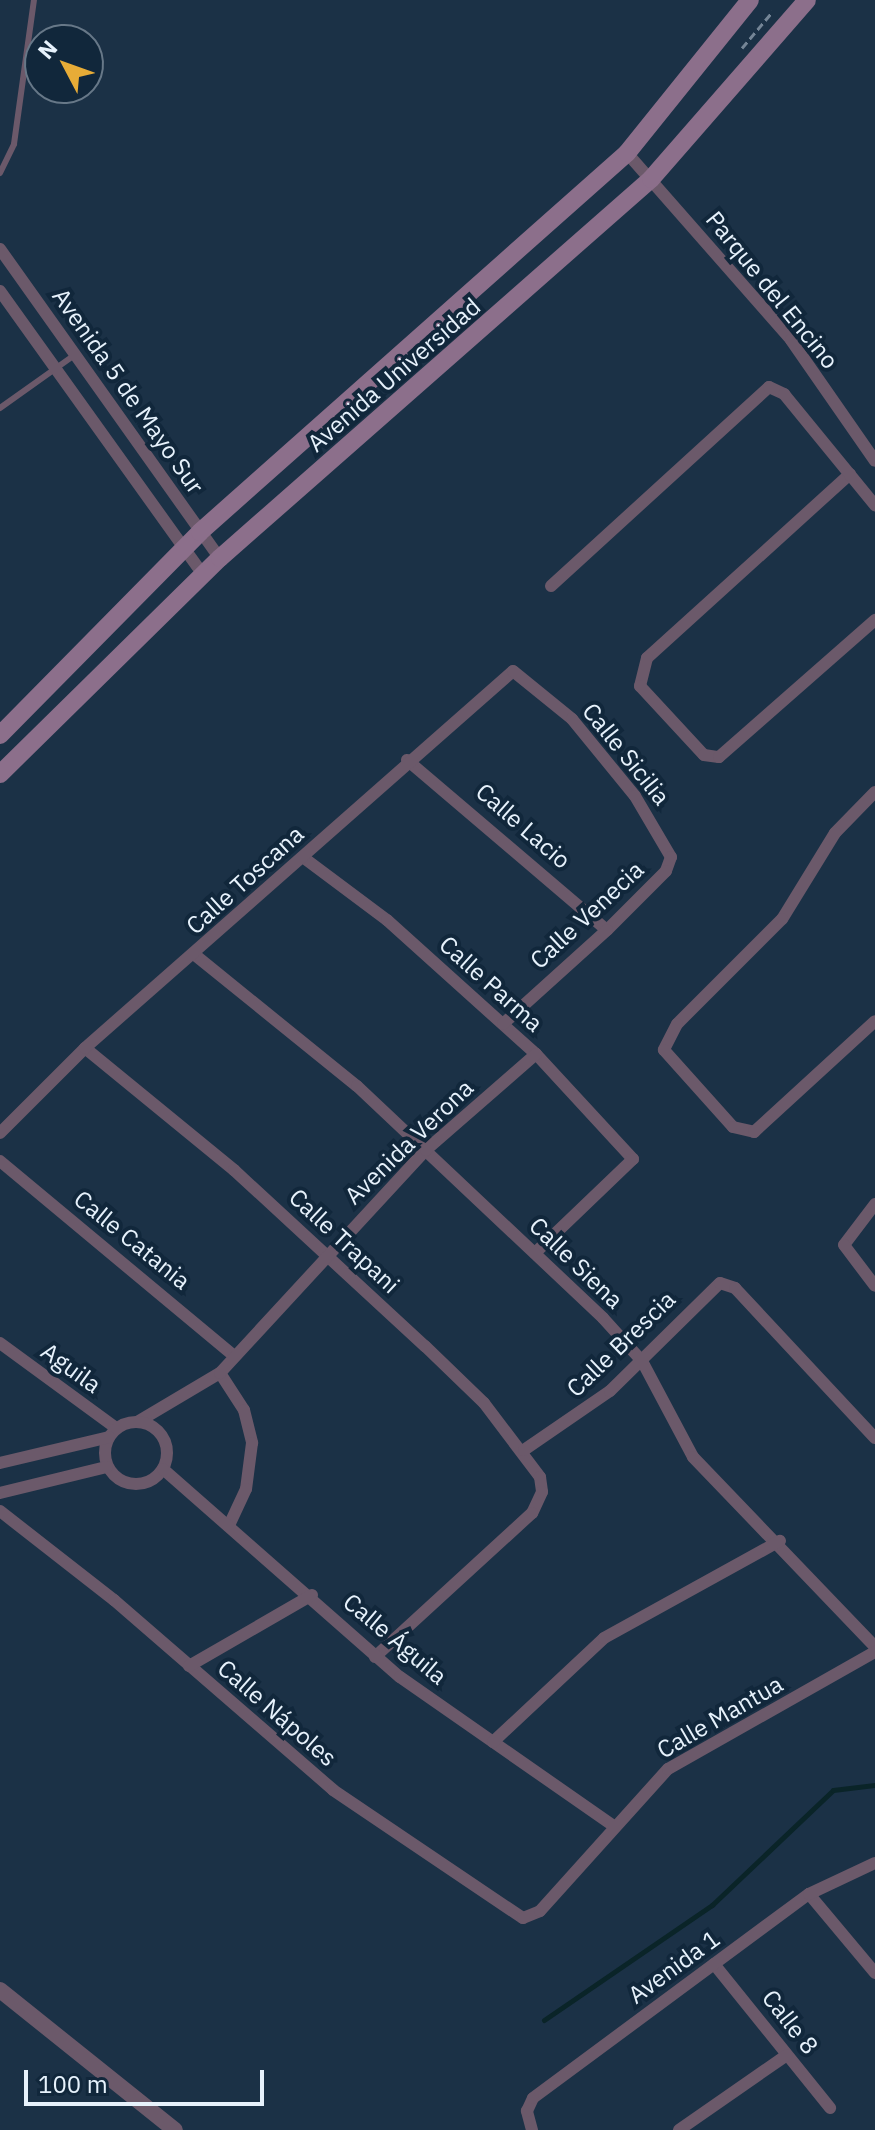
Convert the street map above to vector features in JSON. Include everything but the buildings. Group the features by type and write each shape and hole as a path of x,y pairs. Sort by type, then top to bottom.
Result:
{"main road":[{"name":"Avenida Universidad","path":"0,735 200,532 627,153 750,0"},
{"name":"Avenida Universidad","path":"0,774 220,558 651,179 807,0"}],"street":[{"name":"Parque del Encino","path":"627,153 791,340 875,461"},
{"name":"Avenida 5 de Mayo Sur","path":"0,249 220,558"},
{"name":"Avenida 5 de Mayo Sur","path":"0,291 203,575"},
{"path":"551,586 762,389 784,394 875,505"},
{"path":"850,474 647,658 640,686 704,755 719,757 875,620"},
{"name":"Calle Toscana","path":"0,1133 85,1048 304,858 407,760 508,674 524,676"},
{"name":"Calle Sicilia","path":"524,676 572,719 635,796 665,840 666,871"},
{"name":"Calle Lacio","path":"407,760 607,930"},
{"path":"875,792 835,833 782,919 666,1036 666,1060 733,1127 754,1132 875,1021"},
{"name":"Calle Parma","path":"304,858 387,920 536,1054 633,1159 535,1253"},
{"name":"Calle Venecia","path":"503,1024 607,930 666,871"},
{"name":"Calle Siena","path":"195,955 426,1150 535,1253 642,1361 676,1436 780,1541 875,1650"},
{"name":"Calle Trapani","path":"85,1048 327,1255 524,1450 542,1492 532,1513 375,1657"},
{"name":"Avenida Verona","path":"139,1421 172,1407 220,1373 426,1150 536,1054"},
{"name":"Calle Catania","path":"0,1161 234,1356"},
{"path":"875,1204 844,1245 875,1286"},
{"name":"Calle Brescia","path":"524,1450 642,1361 706,1292 720,1283 735,1288 875,1438"},
{"name":"Aguila","path":"0,1343 112,1432"},
{"path":"220,1373 244,1410 252,1443 246,1489 229,1525"},
{"path":"158,1430 172,1407"},
{"path":"0,1463 112,1432 139,1421 158,1430 167,1449 163,1469 139,1485 120,1481 107,1467"},
{"path":"107,1467 112,1432"},
{"path":"0,1493 107,1467"},
{"name":"Calle Águila","path":"163,1469 312,1595 375,1657 612,1825"},
{"name":"Calle Nápoles","path":"0,1511 399,1837 517,1915 540,1911"},
{"path":"493,1742 604,1638 780,1541"},
{"path":"189,1666 312,1595"},
{"name":"Calle Mantua","path":"540,1911 612,1825 668,1769 875,1650"},
{"name":"Avenida 1","path":"532,2130 527,2111 533,2098 809,1894 875,1863"},
{"path":"809,1894 875,1973"},
{"name":"Calle 8","path":"714,1964 830,2108"},
{"path":"0,1990 175,2130"},
{"path":"679,2130 787,2055"}],"lane":[{"path":"0,173 14,144 34,0"},
{"path":"0,408 76,354"}],"waterway":[{"path":"544,2020 712,1905 833,1790 875,1785"}]}
